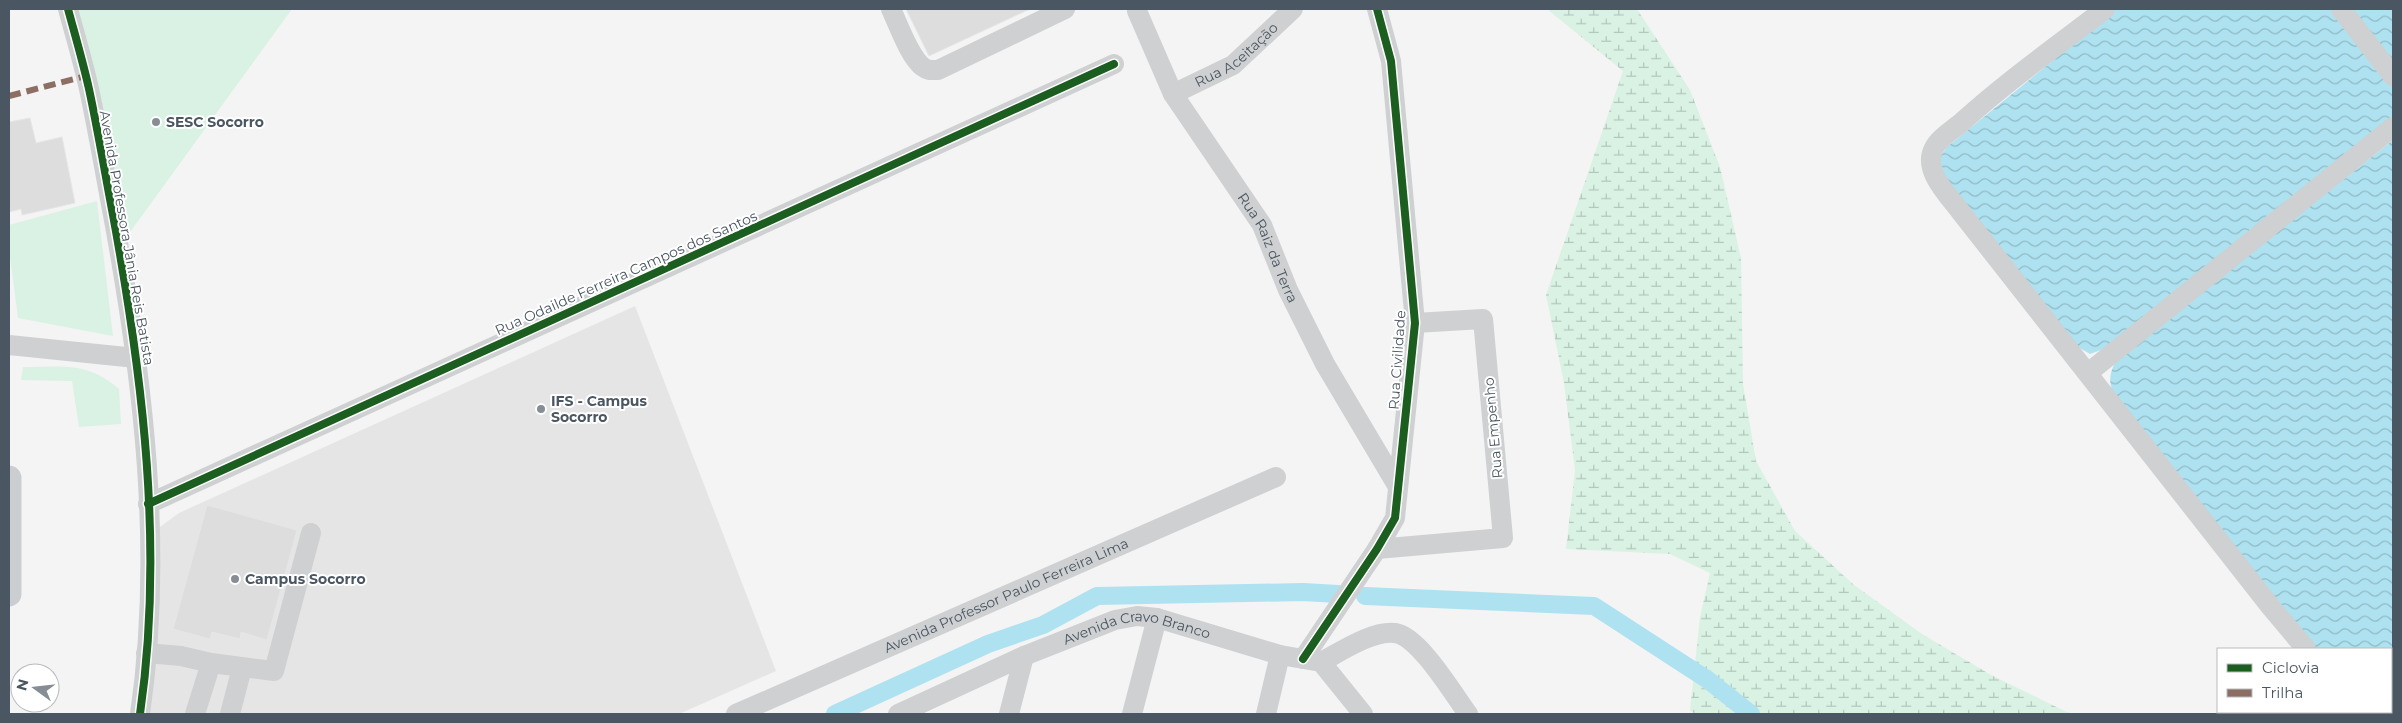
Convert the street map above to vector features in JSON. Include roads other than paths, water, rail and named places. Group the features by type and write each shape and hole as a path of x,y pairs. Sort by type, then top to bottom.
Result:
{"main road":[{"path":"9,478 9,594"}],"street":[{"name":"Avenida Professora Jânia Reis Batista","path":"68,9 89,87 120,252 136,358 146,452 149,617 140,714"},
{"path":"891,9 912,53 921,66 928,71 938,70 1065,9"},
{"name":"Rua Raiz da Terra","path":"1138,9 1137,11 1173,94 1262,225 1288,290 1325,364 1398,486"},
{"name":"Rua Aceitação","path":"1173,94 1233,65 1293,9"},
{"name":"Rua Civilidade","path":"1312,661 1395,518 1415,323 1391,61 1377,9"},
{"path":"2105,9 1985,101 1956,127 1934,148 1932,167 1939,184 2288,629 2305,648"},
{"path":"2341,9 2393,76"},
{"name":"Rua Odailde Ferreira Campos dos Santos","path":"148,504 1114,64"},
{"path":"2088,373 2393,127"},
{"name":"Rua Empenho","path":"1377,549 1503,538 1483,319 1415,323"},
{"path":"9,345 136,358"},
{"name":"Avenida Professor Paulo Ferreira Lima","path":"736,714 1276,477"},
{"path":"146,653 181,656 211,664 274,671 311,533"},
{"name":"Avenida Cravo Branco","path":"898,714 1024,656 1115,620 1137,616 1157,618 1280,655 1312,661"},
{"path":"1132,714 1157,618"},
{"path":"1363,714 1312,661 1364,640 1388,633 1399,634 1411,641 1425,656 1468,714"},
{"path":"1266,714 1280,655"},
{"path":"1009,714 1024,656"},
{"path":"195,714 211,664"},
{"path":"230,714 242,668"}],"water":[{"path":"2116,9 2333,9 2393,82 2393,116 2112,346 2090,354 2078,347 1946,182 1939,158 1947,147"},
{"path":"2351,9 2393,9 2393,63"},
{"path":"2393,140 2393,655 2392,648 2313,648 2115,398 2110,379 2116,360"}],"waterway":[{"path":"835,714 988,644 1043,625 1097,596 1303,592 1338,594"},
{"path":"1365,596 1594,606 1708,680 1751,714"}],"place":[{"name":"SESC Socorro","path":"156,122"},
{"name":"IFS - Campus Socorro","path":"541,409"},
{"name":"Campus Socorro","path":"235,579"}]}
